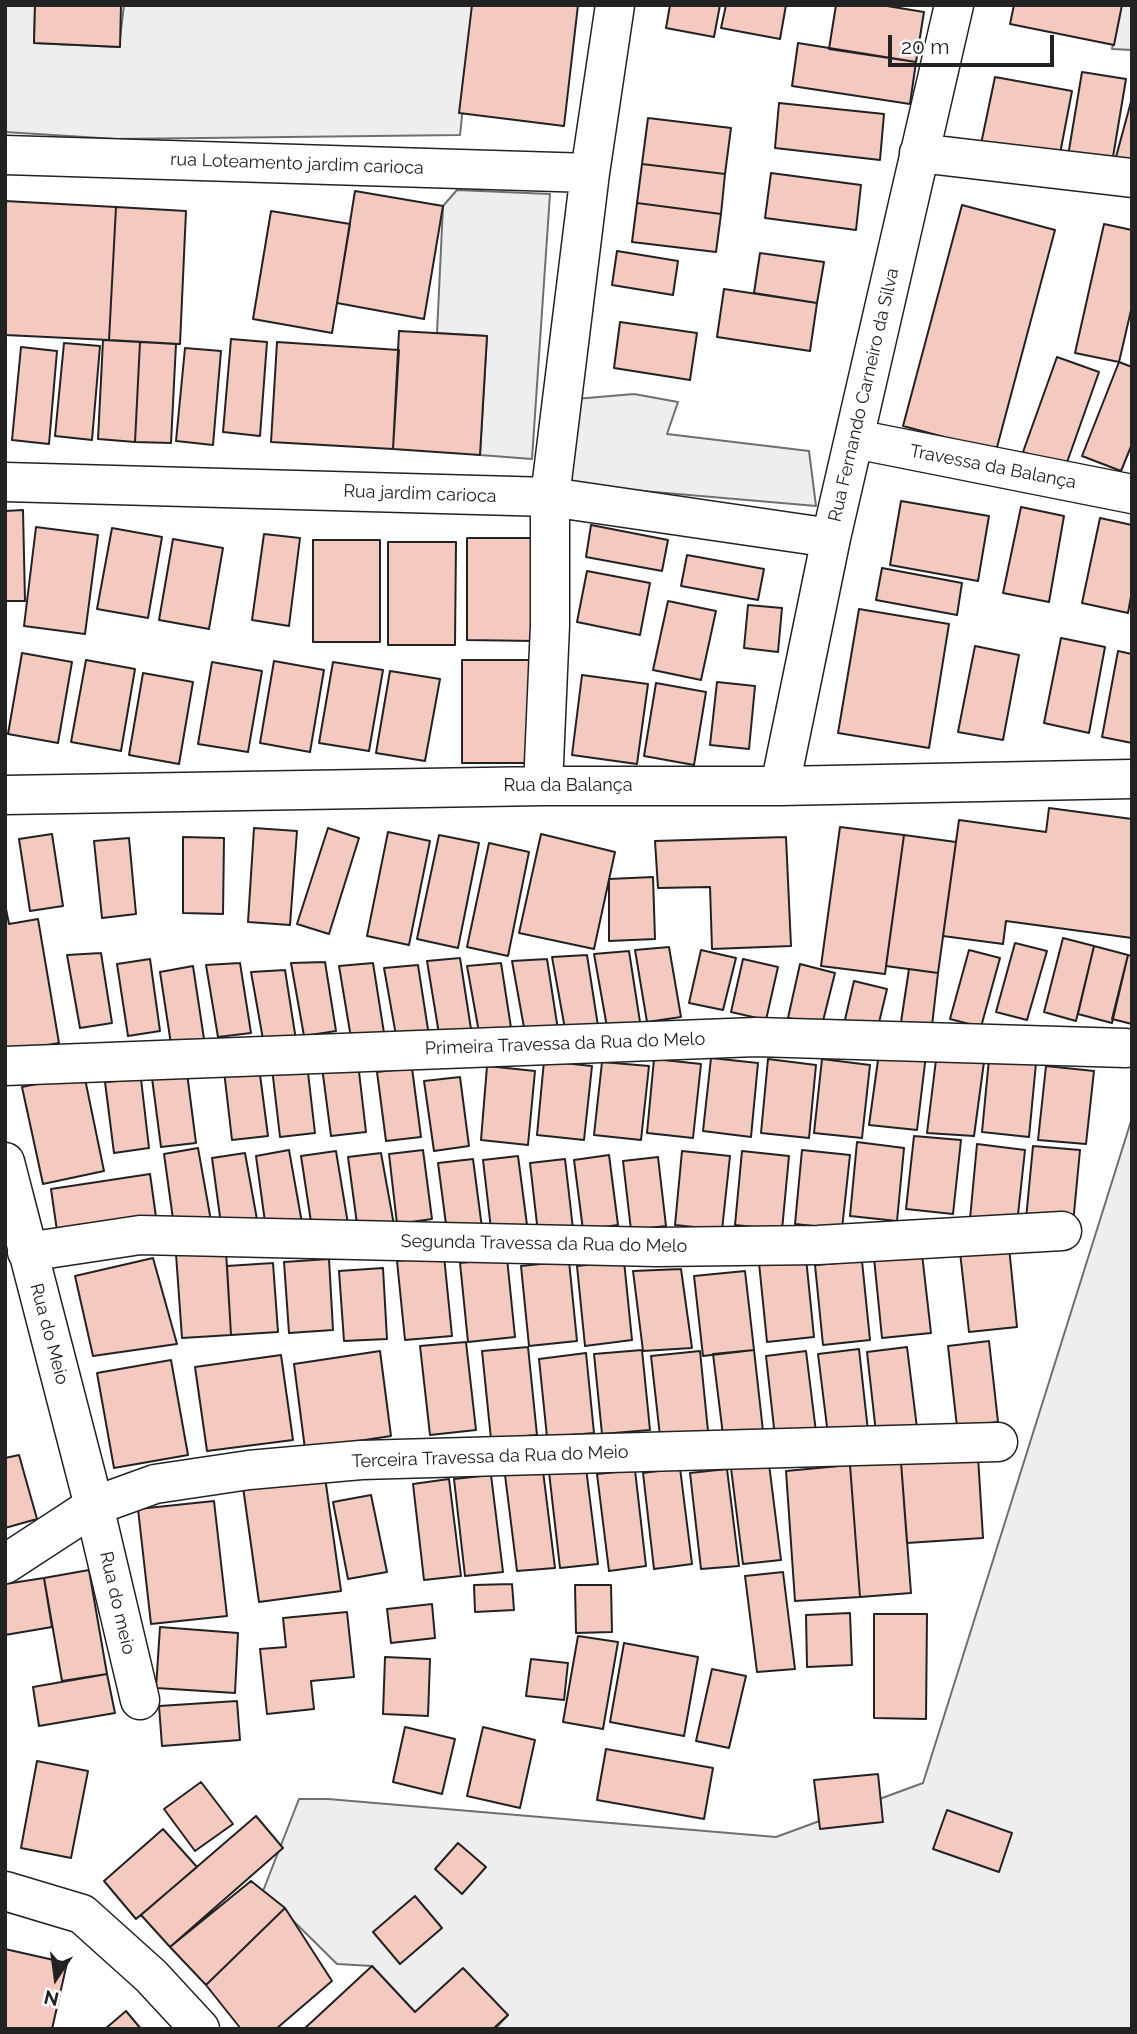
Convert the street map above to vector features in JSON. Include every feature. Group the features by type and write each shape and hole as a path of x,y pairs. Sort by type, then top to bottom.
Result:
{"street":[{"path":"544,786 550,625 550,498 590,173 615,5"},
{"name":"Rua Fernando Carneiro da Silva","path":"780,786 831,538 954,5"},
{"path":"919,153 1132,178"},
{"name":"rua Loteamento jardim carioca","path":"5,155 590,173"},
{"name":"Travessa da Balança","path":"855,439 1132,494"},
{"name":"Rua jardim carioca","path":"5,482 550,498 831,538"},
{"name":"Rua da Balança","path":"5,795 1132,779"},
{"name":"Primeira Travessa da Rua do Melo","path":"5,1066 756,1037 1126,1048"},
{"name":"Rua do Meio","path":"5,1162 94,1506"},
{"name":"Segunda Travessa da Rua do Melo","path":"27,1252 140,1235 656,1247 818,1245 1062,1231"},
{"name":"Terceira Travessa da Rua do Meio","path":"5,1564 94,1506 155,1484 249,1470 361,1460 998,1442"},
{"name":"Rua do meio","path":"94,1506 140,1700"},
{"path":"5,1891 82,1914 151,1976 200,2029"}],"shaded area":[{"path":"5,5 35,5 34,43 119,47 124,5 474,5 460,135 116,139 5,132"},
{"path":"1121,5 1132,5 1132,50 1112,49"},
{"path":"457,190 550,194 532,459 480,455 487,336 437,333 443,206"},
{"path":"634,394 678,402 667,434 809,451 816,506 562,484 575,399"},
{"path":"1132,1118 1132,2029 495,2029 508,2015 415,2012 372,1966 337,1964 263,1891 299,1799 328,1799 776,1837 923,1783"}],"building":[{"path":"35,5 121,5 120,47 34,43"},
{"path":"472,5 578,5 564,126 459,113"},
{"path":"670,5 720,5 714,37 666,28"},
{"path":"726,5 786,5 780,39 721,28"},
{"path":"836,5 881,5 924,12 916,62 829,49"},
{"path":"1014,5 1122,5 1114,45 1010,24"},
{"path":"798,43 916,62 910,104 792,86"},
{"path":"1082,72 1126,79 1112,163 1068,156"},
{"path":"995,77 1072,91 1059,159 981,144"},
{"path":"1132,98 1132,161 1116,157"},
{"path":"779,103 884,114 880,160 775,148"},
{"path":"648,118 731,128 725,174 642,164"},
{"path":"642,164 725,174 721,214 637,203"},
{"path":"771,173 861,185 856,230 765,218"},
{"path":"355,191 443,206 424,319 337,303"},
{"path":"5,201 116,207 109,340 5,335"},
{"path":"637,203 721,214 716,252 632,242"},
{"path":"962,205 1055,230 996,451 903,426"},
{"path":"116,207 186,211 180,344 109,340"},
{"path":"271,211 350,224 332,333 253,319"},
{"path":"1104,224 1132,230 1132,306 1119,362 1075,353"},
{"path":"617,251 678,261 673,295 612,285"},
{"path":"760,253 824,262 817,303 754,293"},
{"path":"724,289 817,303 810,351 717,337"},
{"path":"620,322 697,333 690,380 614,368"},
{"path":"399,331 487,336 480,455 393,449"},
{"path":"231,339 267,342 260,436 223,432"},
{"path":"103,340 140,342 135,442 98,439"},
{"path":"140,342 176,344 171,443 135,442"},
{"path":"277,342 399,350 393,449 271,442"},
{"path":"64,343 100,346 92,440 55,436"},
{"path":"21,347 57,351 49,444 12,440"},
{"path":"185,348 221,351 213,445 176,441"},
{"path":"1057,357 1099,372 1065,468 1023,452"},
{"path":"1119,362 1132,367 1132,444 1121,471 1082,456"},
{"path":"901,501 989,516 978,581 890,565"},
{"path":"1021,507 1064,516 1049,602 1003,593"},
{"path":"23,510 25,601 5,601 5,511"},
{"path":"1100,518 1132,525 1132,591 1128,613 1082,603"},
{"path":"591,525 668,540 662,571 586,557"},
{"path":"36,527 98,535 85,634 24,626"},
{"path":"112,528 162,537 148,618 97,609"},
{"path":"264,534 300,538 289,626 252,620"},
{"path":"467,538 535,538 534,641 467,640"},
{"path":"173,539 223,548 209,629 159,620"},
{"path":"313,540 380,540 380,642 313,642"},
{"path":"388,542 456,542 455,645 388,645"},
{"path":"687,555 764,569 758,600 681,586"},
{"path":"882,568 962,583 957,615 876,600"},
{"path":"587,571 650,583 640,635 577,622"},
{"path":"668,601 716,611 701,680 653,670"},
{"path":"748,605 782,608 778,652 744,648"},
{"path":"859,609 949,624 929,748 838,733"},
{"path":"1061,638 1105,647 1089,733 1044,723"},
{"path":"975,646 1019,655 1003,740 958,732"},
{"path":"1118,651 1132,654 1132,743 1102,737"},
{"path":"22,653 72,662 58,743 8,734"},
{"path":"86,660 135,669 121,751 71,742"},
{"path":"462,660 529,660 529,763 462,763"},
{"path":"274,661 324,670 310,752 260,743"},
{"path":"212,662 262,671 248,752 198,744"},
{"path":"333,662 383,670 369,751 319,743"},
{"path":"390,671 440,679 425,761 376,753"},
{"path":"143,673 193,682 179,764 129,755"},
{"path":"582,675 648,684 637,764 572,755"},
{"path":"717,682 755,686 749,749 710,745"},
{"path":"656,683 706,692 694,765 644,756"},
{"path":"1049,808 1132,819 1132,938 1006,921 1003,944 943,936 959,820 1046,832"},
{"path":"840,827 904,835 885,974 821,966"},
{"path":"254,828 297,831 290,925 248,922"},
{"path":"328,828 359,838 329,934 297,924"},
{"path":"388,832 430,841 409,945 367,936"},
{"path":"52,834 63,906 30,911 19,839"},
{"path":"541,834 615,852 594,949 519,933"},
{"path":"439,835 479,843 458,948 417,939"},
{"path":"904,835 956,842 938,973 886,966"},
{"path":"183,837 224,838 223,914 183,913"},
{"path":"786,837 791,946 712,949 710,887 658,888 655,841"},
{"path":"129,838 136,914 102,918 94,841"},
{"path":"489,843 529,852 508,956 467,947"},
{"path":"653,877 655,939 609,941 609,879"},
{"path":"5,904 9,924 38,919 59,1043 5,1053"},
{"path":"1063,938 1094,946 1076,1021 1044,1012"},
{"path":"1015,943 1047,951 1027,1020 996,1012"},
{"path":"1094,946 1128,955 1112,1023 1078,1014"},
{"path":"669,947 681,1017 647,1022 635,950"},
{"path":"701,950 736,958 723,1010 689,1003"},
{"path":"969,950 1000,958 981,1027 950,1019"},
{"path":"629,951 640,1022 607,1027 594,954"},
{"path":"101,953 112,1023 80,1028 67,955"},
{"path":"587,955 598,1026 565,1029 552,957"},
{"path":"1128,955 1132,956 1132,1024 1112,1019"},
{"path":"460,958 471,1029 439,1034 427,961"},
{"path":"150,959 160,1031 128,1036 117,964"},
{"path":"547,959 558,1030 525,1033 512,961"},
{"path":"743,959 778,967 766,1020 731,1012"},
{"path":"325,962 336,1031 304,1036 291,963"},
{"path":"240,963 251,1033 218,1037 206,965"},
{"path":"373,963 384,1033 351,1038 339,966"},
{"path":"501,963 512,1034 480,1038 467,966"},
{"path":"800,964 835,973 822,1025 788,1018"},
{"path":"418,965 429,1036 397,1041 384,968"},
{"path":"193,966 204,1039 171,1044 160,972"},
{"path":"909,969 938,973 932,1026 901,1022"},
{"path":"285,970 296,1040 264,1045 251,972"},
{"path":"854,981 887,989 877,1031 844,1024"},
{"path":"879,1053 926,1055 917,1130 869,1125"},
{"path":"711,1058 758,1063 751,1137 703,1131"},
{"path":"654,1059 701,1064 693,1138 647,1133"},
{"path":"768,1059 816,1065 809,1138 761,1133"},
{"path":"822,1059 870,1065 862,1138 814,1133"},
{"path":"989,1059 1036,1063 1029,1137 982,1132"},
{"path":"936,1060 984,1062 974,1136 927,1133"},
{"path":"544,1061 592,1066 584,1140 537,1135"},
{"path":"602,1062 649,1066 641,1140 594,1135"},
{"path":"358,1063 366,1132 331,1136 322,1067"},
{"path":"307,1064 315,1133 280,1137 272,1068"},
{"path":"487,1066 535,1071 528,1145 481,1140"},
{"path":"1046,1066 1094,1071 1086,1144 1038,1140"},
{"path":"259,1067 268,1136 232,1140 224,1071"},
{"path":"412,1068 421,1137 386,1141 377,1072"},
{"path":"187,1073 196,1143 161,1147 152,1078"},
{"path":"84,1074 104,1171 43,1184 22,1087"},
{"path":"460,1077 469,1146 434,1151 424,1081"},
{"path":"141,1079 149,1148 114,1153 105,1082"},
{"path":"914,1136 961,1140 953,1214 906,1209"},
{"path":"857,1142 904,1148 897,1221 850,1216"},
{"path":"977,1144 1025,1150 1017,1224 970,1219"},
{"path":"1033,1146 1080,1150 1073,1224 1026,1219"},
{"path":"198,1148 211,1221 173,1219 164,1154"},
{"path":"289,1150 302,1223 265,1222 256,1156"},
{"path":"423,1150 432,1219 397,1224 389,1154"},
{"path":"802,1150 850,1155 842,1229 795,1224"},
{"path":"336,1151 348,1224 311,1222 301,1156"},
{"path":"682,1151 730,1156 722,1230 675,1225"},
{"path":"742,1151 789,1156 782,1230 735,1225"},
{"path":"245,1153 258,1225 221,1224 212,1158"},
{"path":"381,1153 394,1225 357,1224 348,1157"},
{"path":"609,1155 618,1225 583,1230 574,1160"},
{"path":"518,1156 527,1225 491,1229 483,1160"},
{"path":"658,1157 666,1226 631,1230 623,1161"},
{"path":"473,1159 482,1228 447,1232 438,1163"},
{"path":"565,1159 573,1229 538,1233 530,1163"},
{"path":"150,1174 156,1217 57,1231 51,1189"},
{"path":"1009,1247 1017,1327 969,1332 960,1252"},
{"path":"226,1251 231,1335 182,1338 176,1254"},
{"path":"922,1254 931,1333 882,1338 874,1258"},
{"path":"444,1256 452,1336 405,1340 397,1261"},
{"path":"153,1258 177,1344 93,1356 75,1276"},
{"path":"507,1258 515,1337 468,1342 460,1263"},
{"path":"806,1258 814,1337 767,1342 759,1263"},
{"path":"329,1259 333,1330 289,1333 284,1262"},
{"path":"569,1261 577,1341 529,1346 521,1266"},
{"path":"624,1261 632,1340 585,1346 577,1266"},
{"path":"862,1261 870,1340 823,1345 815,1265"},
{"path":"273,1263 278,1332 231,1335 227,1266"},
{"path":"383,1268 387,1339 344,1341 339,1271"},
{"path":"681,1269 692,1348 643,1351 633,1271"},
{"path":"745,1271 754,1350 703,1356 694,1276"},
{"path":"989,1341 998,1422 957,1427 948,1346"},
{"path":"466,1342 476,1430 430,1435 420,1346"},
{"path":"528,1347 537,1435 491,1439 482,1351"},
{"path":"907,1347 917,1428 876,1433 867,1352"},
{"path":"859,1349 868,1431 828,1435 818,1354"},
{"path":"642,1350 650,1430 602,1434 594,1354"},
{"path":"754,1350 763,1431 723,1435 713,1354"},
{"path":"380,1351 391,1436 305,1449 294,1364"},
{"path":"700,1351 708,1431 660,1436 651,1356"},
{"path":"806,1351 816,1432 775,1437 766,1356"},
{"path":"586,1353 594,1433 547,1437 539,1359"},
{"path":"281,1355 293,1440 207,1451 195,1367"},
{"path":"171,1360 188,1455 114,1468 97,1373"},
{"path":"19,1455 37,1519 5,1528 5,1458"},
{"path":"978,1456 983,1538 907,1543 901,1462"},
{"path":"901,1462 911,1593 860,1597 850,1465"},
{"path":"769,1464 781,1560 743,1564 731,1468"},
{"path":"850,1465 860,1597 795,1601 786,1471"},
{"path":"586,1468 598,1564 560,1568 549,1472"},
{"path":"680,1468 692,1564 654,1569 643,1473"},
{"path":"727,1469 739,1566 701,1569 690,1473"},
{"path":"635,1470 646,1566 609,1571 597,1474"},
{"path":"543,1471 555,1568 517,1571 505,1475"},
{"path":"491,1475 503,1572 465,1576 454,1479"},
{"path":"325,1477 341,1591 259,1602 243,1487"},
{"path":"449,1479 461,1576 424,1580 413,1484"},
{"path":"371,1495 387,1572 348,1579 333,1502"},
{"path":"214,1501 227,1616 151,1624 138,1509"},
{"path":"89,1570 107,1674 62,1681 44,1578"},
{"path":"783,1572 795,1669 757,1672 745,1576"},
{"path":"44,1578 52,1627 5,1635 5,1584"},
{"path":"512,1584 514,1610 475,1612 474,1585"},
{"path":"575,1585 611,1585 612,1632 576,1633"},
{"path":"432,1604 435,1638 391,1643 387,1609"},
{"path":"347,1612 354,1677 311,1681 314,1709 267,1714 260,1649 286,1647 283,1618"},
{"path":"850,1613 852,1665 807,1667 806,1615"},
{"path":"874,1614 927,1614 926,1719 874,1718"},
{"path":"160,1627 238,1633 235,1693 156,1688"},
{"path":"578,1636 618,1642 603,1729 563,1722"},
{"path":"624,1643 698,1657 684,1736 610,1722"},
{"path":"385,1657 430,1659 428,1716 383,1714"},
{"path":"531,1659 568,1663 564,1700 526,1696"},
{"path":"712,1669 746,1676 729,1748 696,1741"},
{"path":"107,1674 115,1713 39,1726 33,1687"},
{"path":"237,1701 240,1740 162,1746 159,1706"},
{"path":"405,1727 455,1739 442,1794 393,1782"},
{"path":"483,1727 535,1740 520,1808 467,1796"},
{"path":"606,1749 713,1768 704,1819 597,1800"},
{"path":"37,1761 88,1771 71,1858 21,1848"},
{"path":"878,1774 883,1822 820,1829 814,1780"},
{"path":"201,1782 233,1824 195,1851 164,1809"},
{"path":"947,1810 1012,1833 999,1872 933,1849"},
{"path":"256,1816 283,1848 170,1947 141,1915"},
{"path":"163,1829 197,1867 136,1919 104,1881"},
{"path":"458,1843 486,1867 462,1894 435,1869"},
{"path":"251,1881 285,1908 206,1985 170,1947"},
{"path":"415,1896 442,1928 400,1964 373,1932"},
{"path":"285,1908 332,1981 276,2029 241,2029 206,1985"},
{"path":"5,1949 67,1963 52,2029 5,2029"},
{"path":"372,1966 415,2012 463,1968 508,2015 493,2029 304,2029"},
{"path":"126,2011 141,2029 105,2029"}]}
